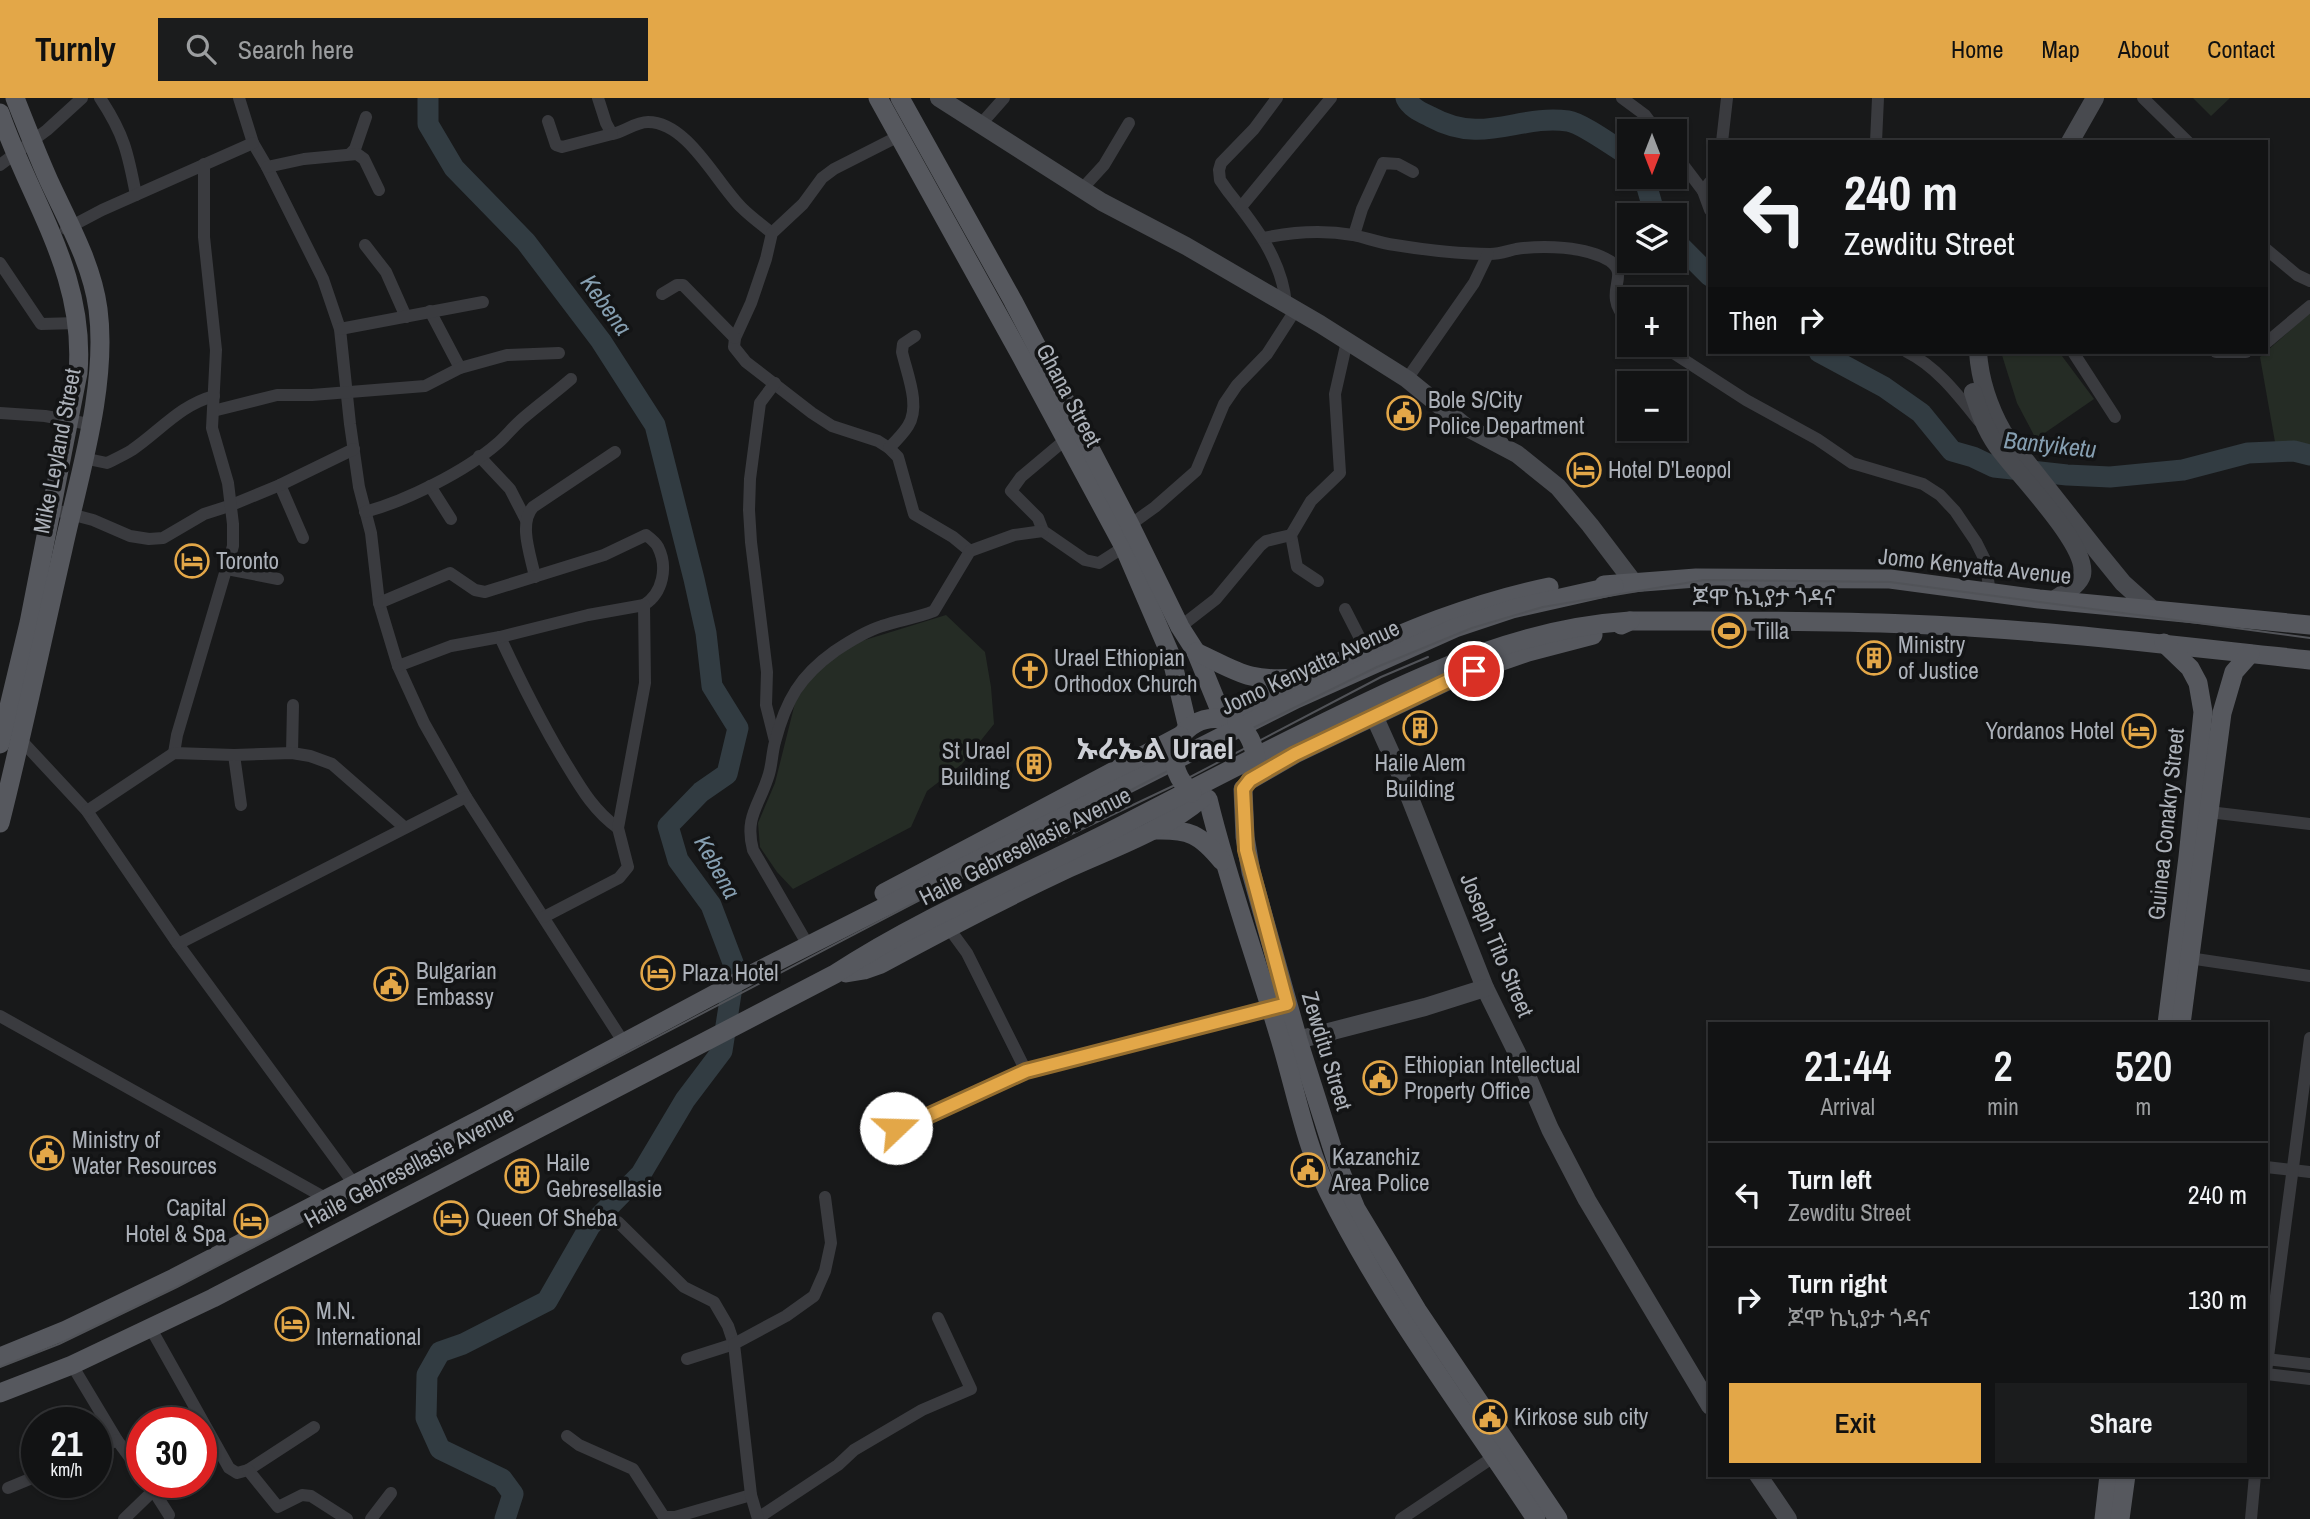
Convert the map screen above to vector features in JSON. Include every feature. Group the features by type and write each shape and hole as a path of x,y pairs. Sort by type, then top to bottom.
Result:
{"main road":[{"name":"Mike Leyland Street","path":"1,811 20,739 83,458 98,378 100,333 98,307 72,225 31,140 15,98"},
{"name":"Ghana Street","path":"878,98 1124,547 1171,656 1181,737"},
{"path":"939,98 1082,190 1348,341 1407,379 1466,427 1507,447 1558,487 1590,525 1624,584 1570,584 1472,606 1415,627 1307,678 1229,720"},
{"path":"2059,140 2081,98"},
{"path":"2071,140 2095,98"},
{"name":"Ghana Street","path":"902,99 1013,301 1229,720"},
{"name":"Mike Leyland Street","path":"0,113 7,159 53,236 70,281 80,348 78,373 29,622 2,731"},
{"path":"1967,354 1973,392 2013,457 2056,510 2123,583 2152,609"},
{"path":"1978,354 1982,383 1995,417 1995,431"},
{"path":"2054,600 2079,583 2082,574 2082,565 2072,539 2056,510"},
{"name":"Jomo Kenyatta Avenue","path":"760,970 1239,727 1379,660 1455,628 1512,610 1624,584 1696,578 1890,579 1990,593 2310,625"},
{"name":"ጆሞ ኬኒያታ ጎዳና","path":"1246,784 1295,754 1456,677 1528,652 1597,634 1630,621 1744,620 1908,624 2164,643 2310,660"},
{"name":"Haile Gebresellasie Avenue","path":"0,1392 72,1365 212,1298 835,974 968,900 1112,831 1241,762 1420,676 1467,656 1564,628 1630,621"},
{"name":"Guinea Conakry Street","path":"2164,643 2190,668 2213,712 2209,812 2196,859 2167,1022"},
{"path":"1196,652 1248,677 1272,680 1307,678"},
{"name":"Guinea Conakry Street","path":"2181,1022 2213,712 2234,672 2250,654"},
{"path":"1210,718 1229,720 1247,731 1254,745 1256,758 1246,784 1233,796 1221,799 1201,796 1182,783 1176,772 1181,737 1198,721 1210,718"},
{"name":"Joseph Tito Street","path":"1375,718 1402,778 1485,988 1550,1129 1587,1200 1708,1402"},
{"name":"Haile Gebresellasie Avenue","path":"812,943 832,920 1181,737"},
{"name":"Zewditu Street","path":"1246,784 1246,850 1279,1007"},
{"name":"Haile Gebresellasie Avenue","path":"835,974 864,970 881,964 948,927 1151,830 1189,809 1201,796"},
{"name":"Zewditu Street","path":"1201,796 1290,1042 1356,1209 1502,1451 1536,1519"},
{"path":"1151,830 1191,833 1211,848 1225,864"},
{"name":"Haile Gebresellasie Avenue","path":"0,1357 66,1330 174,1278 624,1044 760,970"},
{"path":"1290,1042 1425,1007 1485,988"},
{"name":"Zewditu Street","path":"1502,1451 1558,1519"},
{"path":"1759,1477 1788,1519"},
{"path":"2104,1519 2116,1484"},
{"path":"2116,1484 2120,1519"}],"street":[{"path":"7,159 47,130 82,98"},
{"path":"100,98 119,126 136,195"},
{"path":"239,98 253,143 323,279 340,330 354,449 374,552 379,603 398,667 424,723 466,797 624,1044"},
{"path":"598,98 612,134"},
{"path":"981,124 1004,98"},
{"path":"1130,525 1196,471 1224,404 1237,385 1267,354 1291,307 1280,274 1263,238 1220,180 1219,170 1221,163 1254,129 1277,98"},
{"path":"1241,208 1331,98"},
{"path":"1622,98 1648,119"},
{"path":"1723,140 1727,98"},
{"path":"1876,140 1878,98"},
{"path":"2143,98 2186,140"},
{"path":"350,154 355,149 366,117"},
{"path":"548,121 556,145 562,147 650,122 659,124 677,134 700,153 742,208 772,233"},
{"path":"1082,190 1104,165 1129,123"},
{"path":"899,136 834,169 822,178 803,204 772,233 751,303 735,338 737,354 812,414 889,448 898,457 914,514 953,537 970,551"},
{"path":"53,236 136,195 253,143"},
{"path":"267,167 304,159 357,154 364,159 379,190"},
{"path":"1354,235 1362,209 1383,163 1398,164 1413,172"},
{"path":"174,753 233,546 228,483 212,428 216,350 204,237 204,164"},
{"path":"1687,166 1706,186"},
{"path":"1263,238 1306,233 1354,235 1393,245 1488,254 1502,254 1515,249 1575,250 1607,259 1616,266 1619,274 1615,298 1617,304"},
{"path":"365,245 386,272 407,317"},
{"path":"2268,251 2297,275 2310,281"},
{"path":"1407,379 1474,283 1488,254"},
{"path":"0,263 41,324 78,323"},
{"path":"662,294 677,285 683,285 735,338"},
{"path":"340,330 484,302"},
{"path":"2268,341 2310,306"},
{"path":"430,311 460,368"},
{"path":"889,448 909,424 913,414 914,404 902,352 903,344 915,336"},
{"path":"1318,581 1297,567 1291,535 1311,501 1340,472 1335,394 1348,341"},
{"path":"213,411 277,395 312,395 425,386 460,368 507,355 559,353"},
{"path":"1910,354 1926,363 1995,431"},
{"path":"2074,354 2115,417"},
{"path":"1680,357 1746,400 1817,439 1852,463 1923,484 1940,495 1955,511 1976,542 1985,560 1990,593"},
{"path":"365,512 394,503 430,486 480,456 571,379"},
{"path":"775,383 760,403 750,479 751,542 767,672 766,705 775,741"},
{"path":"83,458 107,463 133,449 196,401 214,396"},
{"path":"0,413 89,424"},
{"path":"1065,440 1021,477 1011,492 1038,519 1043,531 1073,553 1094,563 1103,561 1124,547"},
{"path":"51,509 71,513 130,536 149,540 163,538 204,514 280,485 354,449"},
{"path":"526,520 533,507 615,452"},
{"path":"480,456 510,489 526,520 535,577"},
{"path":"280,485 303,538"},
{"path":"430,486 451,519"},
{"path":"812,943 753,850 750,838 750,822 768,775 775,741 790,700 814,666 851,640 880,626 934,611 970,551 1014,535 1043,531"},
{"path":"379,603 450,573 475,590 485,592 604,555 646,534 658,546 662,579 654,599 644,605 451,646 398,667"},
{"path":"1180,627 1216,599 1266,541 1291,535"},
{"path":"227,569 278,579"},
{"path":"544,917 619,878 628,867 618,828 645,683 644,605"},
{"path":"1345,609 1366,650"},
{"path":"500,637 547,731 586,797 604,818 618,828"},
{"path":"292,753 293,705"},
{"path":"20,739 87,811 178,944 354,1184"},
{"path":"87,811 174,753 292,753 332,764 404,827"},
{"path":"234,755 241,805"},
{"path":"178,944 466,797"},
{"path":"2209,812 2310,824"},
{"path":"948,927 967,953 1026,1071"},
{"path":"2189,958 2310,975"},
{"path":"896,1128 1026,1071 1279,1007"},
{"path":"0,1016 327,1199"},
{"path":"2268,1358 2310,1038"},
{"path":"2268,1167 2310,1172"},
{"path":"687,1359 734,1344 786,1316 814,1297 825,1271 831,1243 825,1197"},
{"path":"618,1222 684,1287 714,1302 728,1326 734,1344 751,1495 758,1519 838,1465 854,1450 922,1410 971,1390 938,1318"},
{"path":"150,1327 229,1468 237,1473 248,1470 314,1427"},
{"path":"2268,1366 2310,1364"},
{"path":"72,1365 126,1452"},
{"path":"2268,1366 2310,1379"},
{"path":"567,1436 634,1469 664,1517 675,1517 751,1495"},
{"path":"112,1442 117,1440"},
{"path":"1401,1519 1502,1451"},
{"path":"248,1470 278,1507 302,1495 311,1496 347,1519"},
{"path":"2251,1519 2255,1477"},
{"path":"8,1488 21,1483"},
{"path":"371,1519 391,1493"},
{"path":"124,1519 141,1498"},
{"path":"158,1498 169,1516"}],"shaded area":[{"path":"2193,98 2230,98 2211,116"},
{"path":"2310,313 2310,447 2275,442 2260,357 2268,354 2268,350"},
{"path":"2002,354 2060,354 2094,399 2036,439 2017,403"},
{"path":"946,615 985,652 994,724 962,764 927,791 911,827 793,889 760,847 758,823 775,783 795,703 815,670 852,644"}],"waterway":[{"name":"Kebena","path":"428,98 428,124 454,168 526,242 601,341 655,425 706,633 712,686 738,728 727,774 701,792 668,826 678,860 711,905 735,968 722,1051 685,1100 641,1174 590,1226 547,1301 463,1344 440,1352 427,1375 426,1418 440,1449 502,1479 513,1494 505,1519"},
{"name":"Bantyiketu","path":"1406,98 1413,107 1450,125 1484,129 1533,121 1568,121 1617,148"},
{"name":"Bantyiketu","path":"1647,189 1652,203"},
{"name":"Bantyiketu","path":"1687,253 1708,274"},
{"name":"Bantyiketu","path":"1823,354 1884,387 1921,413 1952,451 1994,467 2110,477 2183,470 2248,453 2294,451 2310,455"}],"tram line":[{"path":"0,1367 59,1344 177,1287 1206,751 1377,667 1472,628 1543,607 1704,580 1890,582 2310,638"},
{"path":"1042,848 1173,786 1381,677 1428,657"}],"place":[{"name":"Bole S/City Police Department","path":"1404,413"},
{"name":"Hotel D'Leopol","path":"1584,470"},
{"name":"Toronto","path":"192,561"},
{"name":"Tilla","path":"1729,631"},
{"name":"Ministry of Justice","path":"1874,658"},
{"name":"Urael Ethiopian Orthodox Church","path":"1030,671"},
{"name":"Haile Alem Building","path":"1420,728"},
{"name":"Yordanos Hotel","path":"2139,731"},
{"name":"St Urael Building","path":"1034,764"},
{"name":"Plaza Hotel","path":"658,973"},
{"name":"Bulgarian Embassy","path":"391,984"},
{"name":"Ethiopian Intellectual Property Office","path":"1380,1078"},
{"name":"Ministry of Water Resources","path":"47,1153"},
{"name":"Kazanchiz Area Police","path":"1308,1170"},
{"name":"Haile Gebresellasie","path":"522,1176"},
{"name":"Queen Of Sheba","path":"451,1218"},
{"name":"Capital Hotel & Spa","path":"251,1221"},
{"name":"M.N. International","path":"292,1324"},
{"name":"Kirkose sub city","path":"1490,1417"}],"district":[{"name":"ኡራኤል Urael","path":"1155,749"}],"route":[{"path":"896,1128 1026,1071 1287,1004 1246,850 1243,789 1250,780 1295,754 1456,677 1474,671"}]}
